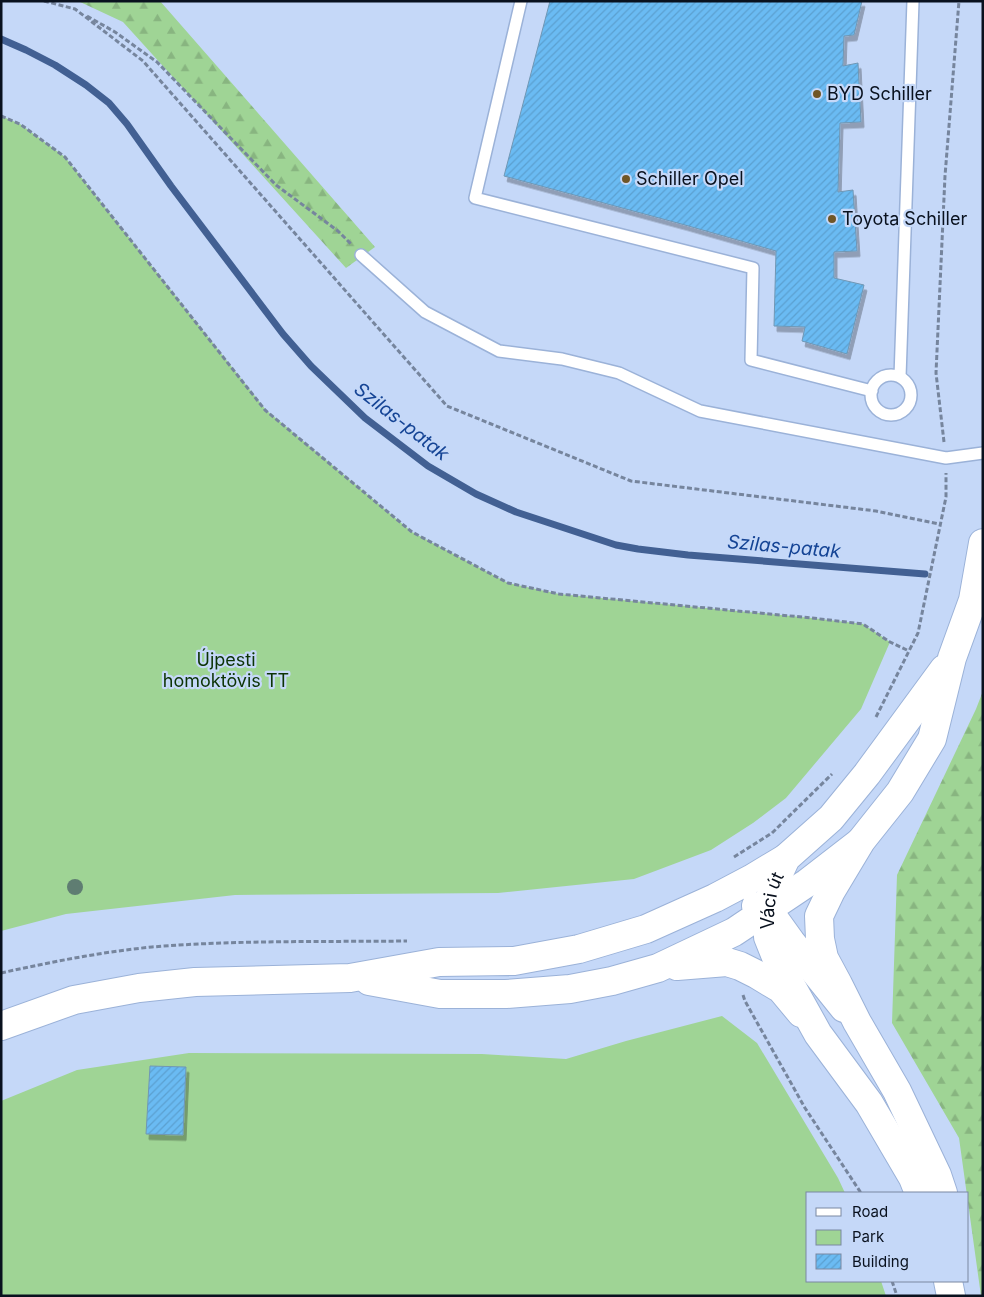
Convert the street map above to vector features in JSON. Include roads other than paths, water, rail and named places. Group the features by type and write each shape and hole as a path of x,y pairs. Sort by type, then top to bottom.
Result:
{"main road":[{"name":"Váci út","path":"943,1192 937,1175 897,1092 857,1022 824,958 820,939 819,916 830,891 862,841 900,792 932,739 952,658 973,600 983,543"},
{"name":"Váci út","path":"919,1192 913,1178 870,1103 818,1034 778,962 768,937 768,910 772,888 786,858 831,818 867,774 952,658"},
{"path":"350,978 440,994 506,994 570,989 612,981 658,968 734,932 807,883 862,841"},
{"path":"1,1026 74,1000 139,988 195,982 350,978 439,962 514,961 579,949 646,929 716,898 786,858"},
{"path":"716,898 745,902 768,910 791,942 857,1022"},
{"path":"658,968 727,962 740,966 781,989 818,1034"},
{"path":"948,1282 951,1296"},
{"path":"965,1282 967,1296"}],"lane":[{"path":"521,1 475,198 753,268 751,360 872,392"},
{"path":"900,377 913,1"},
{"path":"361,255 425,312 499,351 562,358 619,373 700,412 946,458 983,453"},
{"path":"888,376 900,377 906,381 909,387 911,400 903,411 891,415 884,414 874,405 872,392 874,386 882,378 888,376"}],"waterway":[{"name":"Szilas-patak","path":"1,39 55,65 109,103 127,124 171,186 283,334 311,366 365,418 428,466 476,494 516,512 616,545 638,549 688,555 925,574"}],"place":[{"name":"BYD Schiller","path":"817,94"},
{"name":"Schiller Opel","path":"626,179"},
{"name":"Toyota Schiller","path":"832,219"}],"park label":[{"name":"Újpesti homoktövis TT","path":"226,670"}]}
